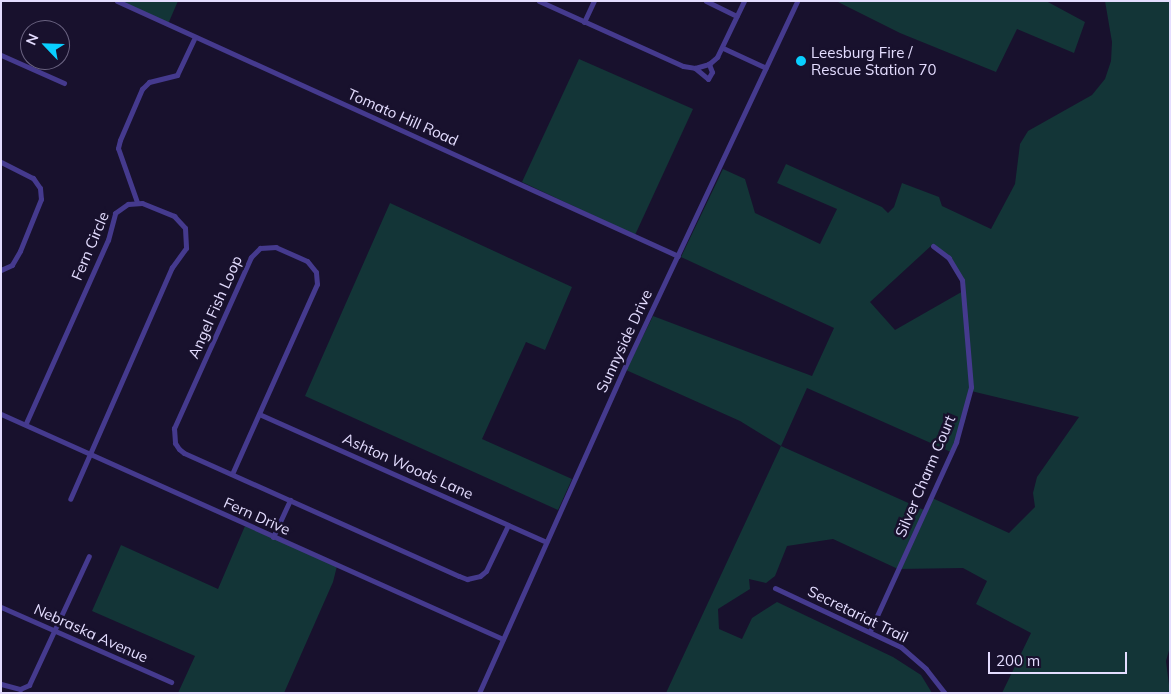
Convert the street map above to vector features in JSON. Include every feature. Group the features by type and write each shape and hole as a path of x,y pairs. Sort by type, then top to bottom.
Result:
{"street":[{"name":"Tomato Hill Road","path":"117,1 678,256"},
{"path":"539,1 683,66 695,68 709,64 723,48 744,1"},
{"path":"584,22 594,1"},
{"path":"706,1 738,16"},
{"name":"Sunnyside Drive","path":"479,693 624,367 797,1"},
{"path":"70,499 172,267 186,248 187,235 178,220 137,202 118,148 142,89 149,82 177,75 195,37"},
{"path":"723,48 766,68"},
{"path":"1,55 64,83"},
{"path":"695,68 708,79 712,72 709,64"},
{"path":"1,162 33,178 40,188 41,199 37,216 18,257 1,270"},
{"name":"Fern Circle","path":"26,423 108,240 113,218 122,207 137,202"},
{"name":"Angel Fish Loop","path":"232,474 317,284 316,272 307,261 269,246 260,248 251,257 174,428 175,443 179,448 232,474 467,579 480,576 486,571 508,525"},
{"name":"Silver Charm Court","path":"870,631 956,442 972,387 962,280 949,258 933,246"},
{"name":"Fern Drive","path":"1,414 26,423 273,537 503,639"},
{"name":"Ashton Woods Lane","path":"259,414 546,542"},
{"path":"273,537 290,500"},
{"path":"1,684 23,689 37,671 89,556"},
{"name":"Secretariat Trail","path":"775,588 870,631 912,656 944,693"},
{"name":"Nebraska Avenue","path":"1,607 171,682"}],"green space":[{"path":"119,1 178,1 168,24"},
{"path":"836,1 1046,1 1085,22 1074,53 1017,29 996,72 900,33"},
{"path":"1105,1 1170,1 1170,647 1166,661 1170,693 1002,693 1031,633 976,604 987,581 963,568 898,569 833,539 787,546 775,576 766,583 749,579 750,589 718,609 719,629 742,639 752,618 777,602 893,657 921,675 932,693 666,693 781,446 740,421 626,370 653,316 812,376 834,328 681,257 723,169 745,179 755,213 820,244 837,209 777,183 786,164 882,207 888,213 894,207 902,183 939,197 942,206 991,229 1015,184 1020,144 1028,131 1092,95 1105,79 1111,61 1112,42","holes":["932,245 958,270 965,290 895,330 870,302","807,388 951,452 965,421 971,391 1079,417 1037,477 1033,493 1035,507 1009,533 930,497 924,510 781,446"]},
{"path":"579,59 693,109 635,235 522,182"},
{"path":"390,203 572,287 545,350 526,342 482,439 572,479 558,510 305,396"},
{"path":"245,526 337,566 333,582 284,693 178,693 195,656 92,611 121,545 218,589"}],"place":[{"name":"Leesburg Fire / Rescue Station 70","path":"801,61"}]}
